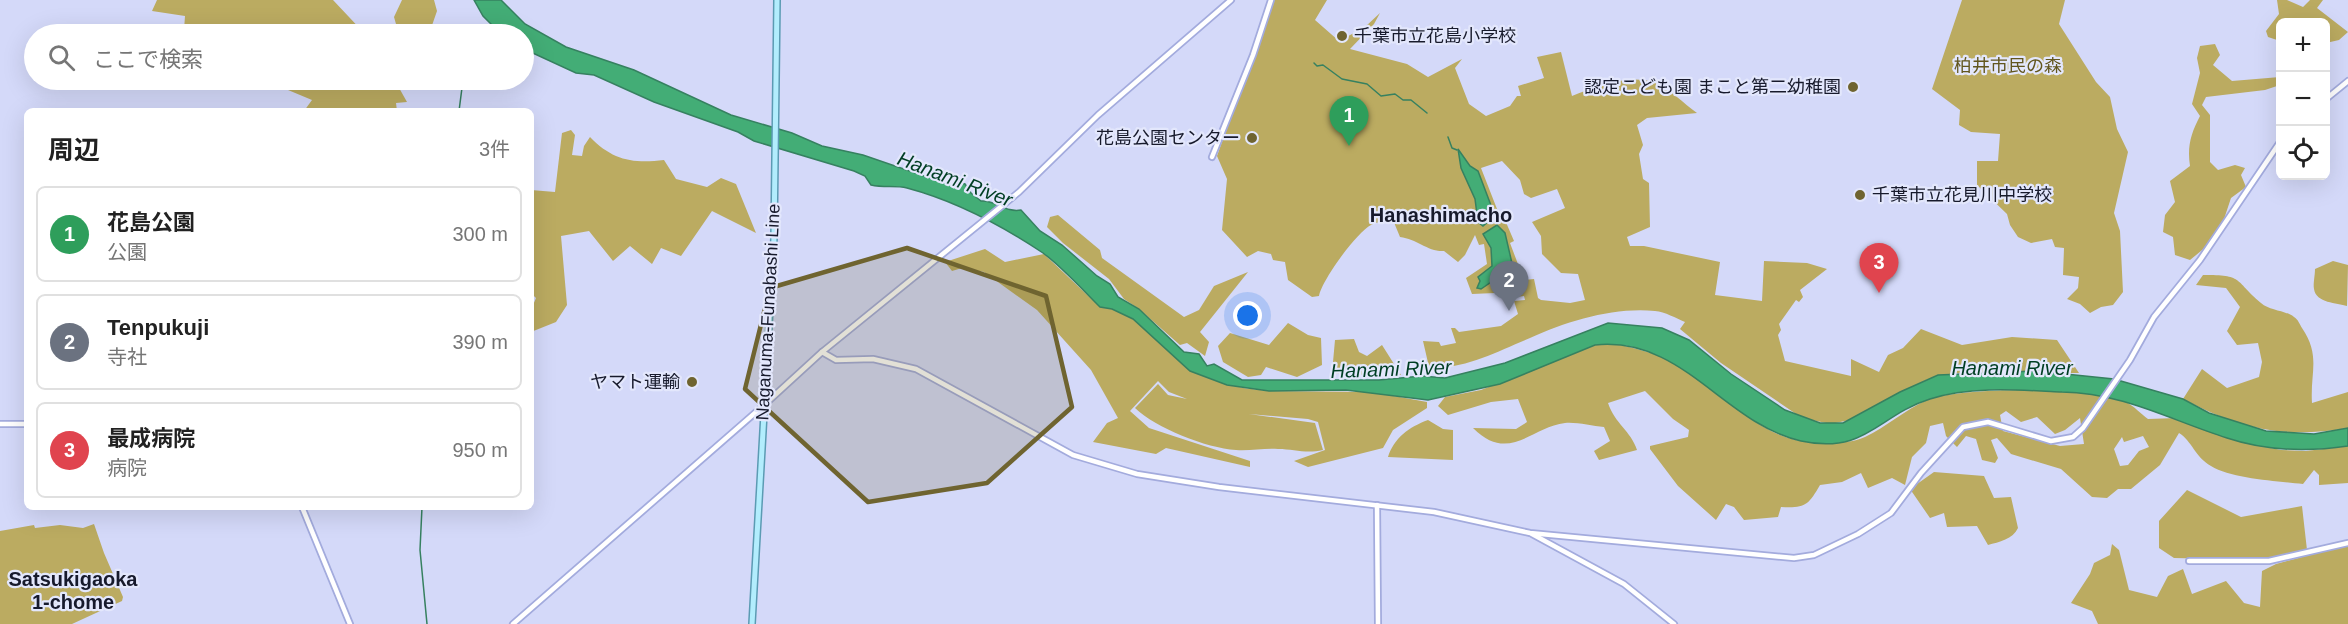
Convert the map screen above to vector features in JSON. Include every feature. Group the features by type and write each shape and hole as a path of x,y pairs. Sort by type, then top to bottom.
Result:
{"main road":[{"name":"Naganuma-Funabashi Line","path":"752,624 774,238 777,0"}],"street":[{"path":"513,624 822,352 1019,192 1121,93 1231,0"},
{"path":"1212,157 1253,55 1271,0"},
{"path":"2330,95 2348,81"},
{"path":"822,352 836,360 873,359 916,369 1073,455 1120,470 1219,487 1434,512 1530,533 1807,557 1858,534 1891,513 1921,473 1963,427 1988,422 2051,441 2062,440 2078,432 2130,360 2154,317 2200,260 2276,148"},
{"path":"0,424 24,424"},
{"path":"1377,505 1378,624"},
{"path":"303,510 350,624"},
{"path":"1530,533 1624,584 1674,624"},
{"path":"2189,561 2269,561 2348,543"}],"highlighted area":[{"path":"907,248 1046,296 1072,407 987,483 868,502 745,389 770,288"}],"green space":[{"path":"157,0 333,0 356,24 184,24 185,16 152,11"},
{"path":"402,0 434,0 437,11 432,24 396,24 394,17"},
{"path":"1273,0 1327,0 1315,20 1339,41 1365,27 1380,13 1374,24 1350,49 1407,64 1428,77 1462,59 1455,68 1469,104 1486,116 1510,106 1517,96 1521,96 1518,86 1544,78 1537,57 1561,52 1572,96 1613,82 1645,80 1666,89 1697,113 1647,118 1637,125 1643,145 1639,154 1643,179 1649,183 1650,227 1627,237 1630,246 1644,246 1720,262 1715,295 1762,301 1764,261 1807,263 1827,269 1800,290 1803,297 1799,302 1796,300 1779,324 1781,330 1778,335 1785,361 1851,376 1851,359 1879,372 1888,355 1903,348 1921,329 1962,345 2012,337 2057,340 2079,373 1957,373 1926,380 1854,419 1831,424 1802,418 1721,363 1680,329 1685,322 1659,312 1639,310 1607,313 1560,326 1468,363 1429,367 1423,341 1439,342 1441,346 1456,343 1451,328 1459,332 1501,326 1518,314 1514,301 1525,300 1524,296 1510,298 1505,284 1494,285 1495,293 1472,294 1466,278 1487,264 1484,244 1479,245 1475,235 1465,255 1458,262 1444,251 1433,250 1400,237 1393,220 1379,222 1357,237 1326,279 1319,296 1312,297 1288,280 1285,262 1273,260 1271,254 1258,251 1247,257 1222,230 1227,179 1217,156","holes":["1502,161 1520,180 1524,194 1531,198 1557,189 1565,208 1532,222 1541,236 1542,254 1561,273 1578,274 1585,300 1570,303 1541,300 1538,298 1534,279 1524,280 1510,243 1514,241 1502,213 1497,209 1481,168"]},
{"name":"柏井市民の森","path":"1962,0 2065,0 2059,24 2096,82 2110,97 2117,129 2128,152 2114,213 2120,231 2123,292 2113,305 2101,307 2090,313 2080,304 2067,299 2078,288 2079,277 2063,275 2064,248 2055,247 2052,239 2031,243 2018,237 2010,225 2007,214 1977,185 1977,161 1998,161 2000,134 1971,132 1959,125 1960,110 1932,89"},
{"path":"2277,0 2287,0 2303,7 2310,0 2323,0 2317,8 2330,18 2276,18 2276,40 2268,37 2266,31 2279,14"},
{"path":"2330,18 2348,32 2339,40 2330,42"},
{"path":"2215,44 2220,55 2213,65 2232,81 2276,77 2276,86 2265,90 2206,97 2202,105 2210,115 2210,162 2218,170 2235,165 2245,168 2241,175 2246,187 2231,198 2218,237 2190,260 2175,255 2173,237 2163,232 2165,215 2175,202 2170,181 2190,166 2190,140 2200,116 2192,104 2200,73 2197,58 2200,46"},
{"path":"288,90 400,90 407,102 396,103 397,108 306,108 312,100"},
{"path":"571,130 575,135 572,155 582,156 584,146 590,137 606,151 624,159 664,160 676,179 707,187 721,178 736,184 756,233 712,211 681,256 661,248 652,264 630,246 613,261 589,231 561,236 567,305 556,322 534,331 536,298 534,296 534,190 555,192 562,133"},
{"path":"1058,215 1100,250 1102,258 1184,317 1199,310 1214,286 1248,272 1200,332 1209,342 1205,356 1187,343 1180,345 1124,299 1109,279 1063,243 1047,227 1050,217"},
{"path":"985,249 1005,262 1044,254 1100,307 1112,309 1133,319 1190,371 1243,388 1269,391 1372,392 1427,402 1427,408 1393,430 1383,448 1308,467 1294,461 1325,450 1318,422 1308,419 1249,414 1315,423 1323,450 1311,452 1273,449 1236,450 1211,445 1168,430 1135,408 1158,384 1168,395 1187,399 1169,392 1158,381 1130,411 1149,428 1250,461 1250,467 1166,448 1156,454 1093,442 1107,423 1118,418 1091,370 1037,310 984,272 962,268 952,271 945,262"},
{"path":"2333,261 2348,265 2347,306 2323,300 2314,289 2315,269"},
{"path":"2203,275 2225,276 2237,280 2265,306 2297,319 2308,338 2313,356 2312,403 2348,392 2348,428 2303,432 2263,429 2224,418 2183,399 2202,369 2227,388 2259,377 2262,362 2258,343 2237,345 2227,331 2240,307 2226,288 2196,285"},
{"path":"1288,323 1308,335 1321,338 1322,365 1297,377 1266,367 1261,375 1248,377 1223,362 1218,346 1230,333 1269,345"},
{"path":"1354,339 1359,352 1367,356 1382,345 1401,375 1332,373 1335,340"},
{"path":"1614,343 1667,359 1757,423 1794,440 1827,443 1859,439 1873,433 1919,404 1944,396 2028,390 2087,393 2126,402 2148,419 2177,418 2256,445 2281,450 2306,451 2348,446 2348,483 2319,485 2319,475 2314,470 2303,484 2231,474 2211,466 2179,433 2160,465 2131,489 2118,489 2107,498 2092,497 2061,469 2011,454 1997,438 1991,440 1998,458 1995,463 1982,460 1976,439 1966,436 1957,447 1946,436 1943,423 1930,426 1926,443 1912,457 1905,485 1892,478 1868,488 1861,473 1842,482 1820,485 1805,504 1796,507 1781,507 1778,517 1744,520 1734,507 1726,504 1716,520 1678,486 1650,449 1650,446 1688,437 1689,430 1673,419 1645,391 1608,403 1637,450 1599,460 1594,451 1610,441 1604,427 1565,423 1520,440 1498,443 1486,438 1473,428 1516,429 1527,422 1518,399 1491,402 1448,415 1438,406 1445,397 1481,390 1595,345","holes":["2006,411 2021,422 2037,417 2055,434 2065,430 2080,418 2084,444 2060,446 2003,431 2000,415","2143,436 2149,447 2139,451 2128,465 2120,466 2114,449 2122,437 2124,442"]},
{"path":"1428,420 1443,429 1453,430 1453,460 1388,457 1394,444 1403,434"},
{"path":"1934,472 1984,476 1994,498 2011,497 2018,528 2016,532 2005,540 1988,545 1977,526 1947,527 1944,513 1930,518 1910,489"},
{"path":"2187,490 2241,517 2302,506 2307,550 2264,560 2174,558 2159,548 2159,521"},
{"path":"94,524 123,597 122,601 72,624 0,624 0,531 34,525 35,528 60,525 83,528"},
{"path":"2112,544 2119,550 2129,590 2157,597 2168,576 2183,569 2192,594 2226,581 2244,603 2260,607 2262,571 2276,564 2348,545 2348,624 2098,624 2092,611 2071,603 2090,574 2094,563 2110,555"}],"shaded area":[{"path":"474,0 501,0 525,24 491,24 483,16"},
{"path":"534,29 566,47 634,70 731,115 792,133 822,146 863,155 927,177 965,184 981,201 992,202 1010,210 1021,210 1040,231 1062,245 1097,276 1110,284 1118,297 1139,309 1184,352 1199,354 1207,366 1214,364 1242,380 1379,380 1422,376 1445,378 1505,363 1608,323 1662,328 1689,340 1731,374 1785,410 1820,423 1843,423 1900,392 1938,375 2036,371 2114,379 2183,399 2209,413 2266,431 2314,434 2348,428 2348,446 2302,450 2257,446 2106,397 2012,390 1962,392 1930,399 1897,414 1857,438 1841,443 1823,444 1801,441 1773,431 1748,417 1678,367 1653,354 1626,346 1595,345 1500,384 1428,400 1346,390 1269,391 1227,385 1190,371 1133,319 1112,309 1100,307 1043,253 978,215 925,193 907,188 871,185 865,176 854,171 754,141 738,132 654,102 594,75 576,73 534,54"},
{"path":"1458,149 1470,166 1478,171 1495,216 1483,226 1478,222 1475,199 1461,168"},
{"path":"1497,225 1505,233 1514,272 1500,276 1481,289 1477,288 1480,281 1478,277 1492,266 1491,248 1483,234"}],"waterway":[{"path":"1314,63 1317,66 1323,65 1342,79 1367,84 1381,96 1395,94 1403,100 1411,100 1427,113"},
{"path":"459,108 462,90"},
{"path":"1448,137 1452,148 1457,150"},
{"path":"422,510 420,550 427,624"}],"place":[{"name":"千葉市立花島小学校","path":"1342,36"},
{"name":"認定こども園 まこと第二幼稚園","path":"1853,87"},
{"name":"花島公園センター","path":"1252,138"},
{"name":"花島公園","path":"1349,146"},
{"name":"千葉市立花見川中学校","path":"1860,195"},
{"name":"最成病院","path":"1879,293"},
{"name":"Tenpukuji","path":"1509,311"},
{"name":"ヤマト運輸","path":"692,382"}],"district":[{"name":"Hanashimacho","path":"1441,215"},
{"name":"Satsukigaoka 1-chome","path":"73,590"}],"water label":[{"name":"Hanami River","path":"955,179"},
{"name":"Hanami River","path":"2012,368"},
{"name":"Hanami River","path":"1391,369"}]}
